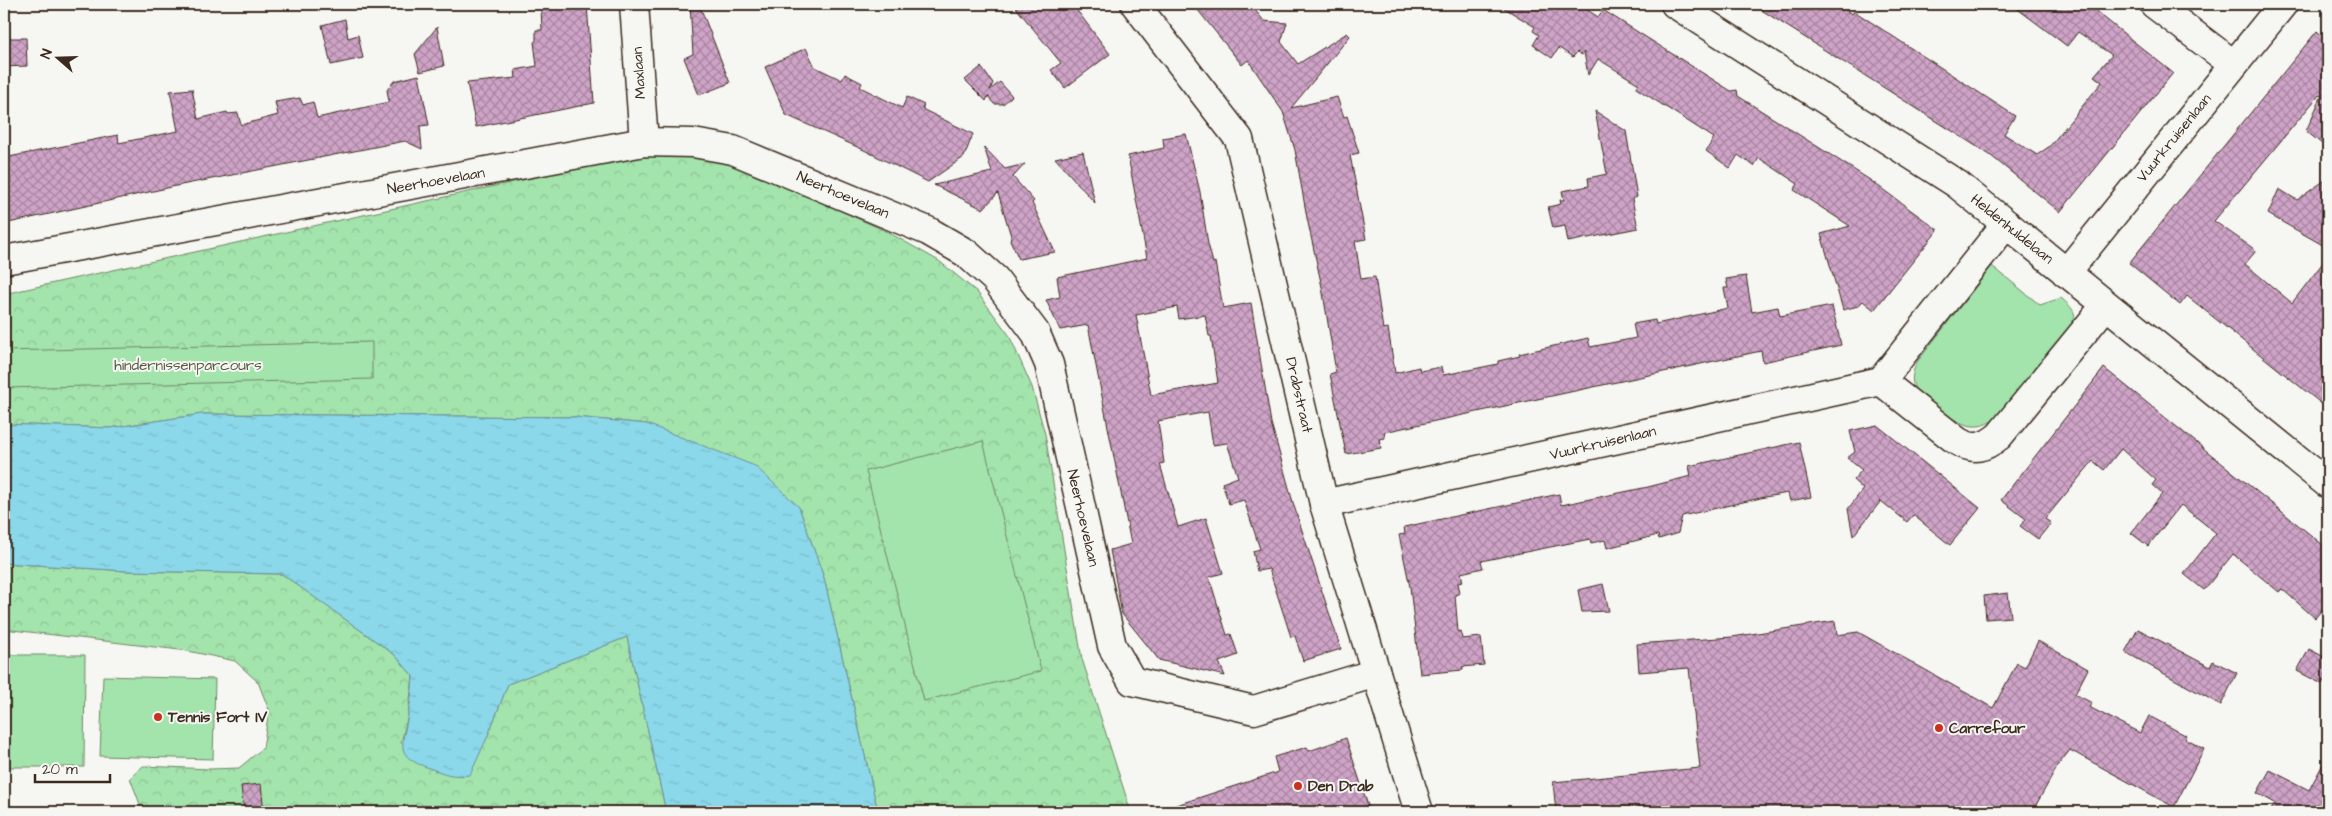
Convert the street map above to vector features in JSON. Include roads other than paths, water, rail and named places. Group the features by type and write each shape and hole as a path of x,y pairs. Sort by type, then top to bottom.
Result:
{"street":[{"name":"Maxlaan","path":"634,4 644,142"},
{"name":"Drabstraat","path":"1135,4 1239,139 1324,504 1419,812"},
{"name":"Heldenhuldelaan","path":"1675,4 1957,184 2105,306 2328,484"},
{"path":"2154,4 2233,64"},
{"name":"Vuurkruisenlaan","path":"2066,274 2283,4"},
{"name":"Neerhoevelaan","path":"4,260 644,142 693,143 741,153 928,231 966,254 995,279 1035,332 1049,364 1112,646 1132,681 1254,710 1376,673"},
{"path":"2006,224 1881,381 1967,447 1978,448 1988,445 1999,436 2105,306"},
{"name":"Vuurkruisenlaan","path":"1324,504 1881,381"}],"water":[{"path":"202,414 575,417 647,424 755,466 799,507 824,578 878,812 666,812 627,637 508,684 470,775 454,775 418,764 405,754 403,742 413,676 395,655 282,574 127,571 4,563 4,424 110,428"}],"place":[{"name":"Tennis Fort IV","path":"158,717"},
{"name":"Carrefour","path":"1939,728"},
{"name":"Den Drab","path":"1298,786"}],"park label":[{"name":"hindernissenparcours","path":"188,365"}]}
